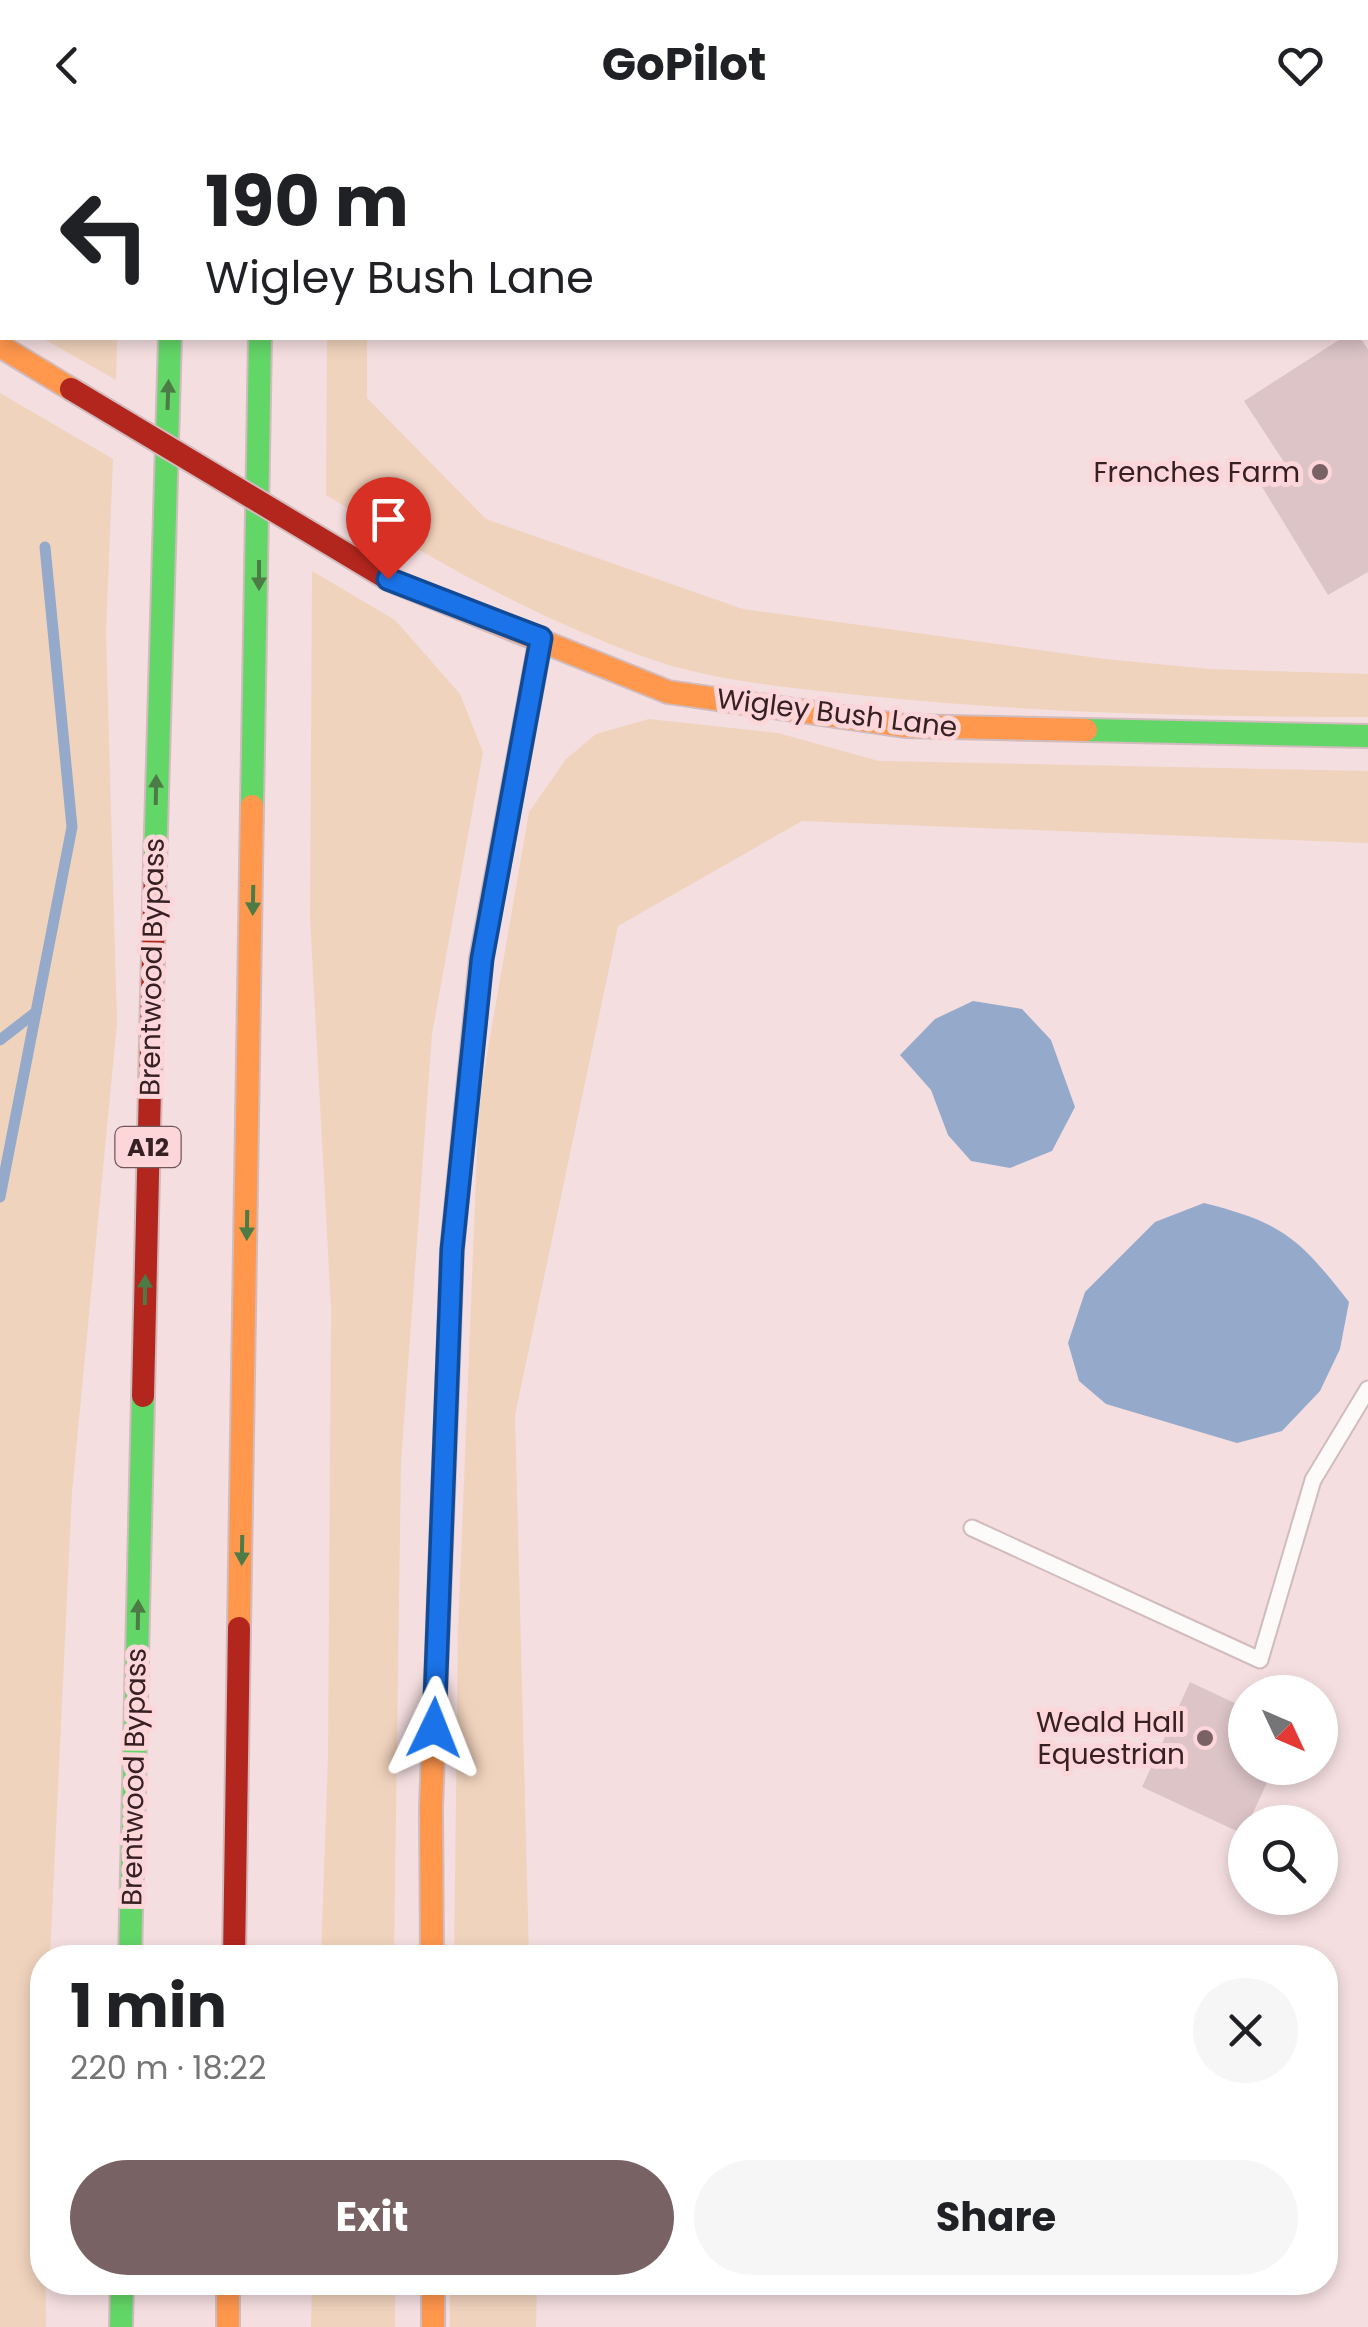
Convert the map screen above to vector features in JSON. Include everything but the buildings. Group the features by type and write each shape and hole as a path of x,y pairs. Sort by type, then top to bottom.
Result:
{"main road":[{"name":"Brentwood Bypass","path":"130,1945 170,340"},
{"path":"234,1945 260,340"},
{"name":"Wigley Bush Lane","path":"0,346 388,579 668,692 904,726 1368,736"},
{"path":"432,1945 431,1807 452,1250 482,959 541,638"},
{"path":"122,2295 122,2327"},
{"path":"228,2295 228,2327"},
{"path":"433,2295 433,2327"}],"lane":[{"path":"972,1528 1260,1660 1313,1480 1368,1389"}],"shaded area":[{"path":"46,340 117,340 116,380"},
{"path":"327,340 367,340 367,398 486,519 743,609 1105,659 1210,669 1368,674 1368,717 1118,713 930,702 698,673 644,657 561,623 481,584 326,495"},
{"path":"0,393 113,459 106,632 117,1023 72,1492 51,1945 30,1945 30,2295 46,2295 46,2327 0,2327"},
{"path":"312,571 395,620 460,694 483,752 432,1034 401,1462 394,1945 321,1945 328,1756 331,1308 310,918"},
{"path":"649,719 778,733 879,761 1368,771 1368,843 802,821 618,926 515,1415 529,1945 454,1945 458,1632 479,1101 529,812 566,759 596,734"},
{"path":"312,2295 395,2295 395,2327 311,2327"},
{"path":"450,2295 537,2295 536,2327 450,2327"}],"water":[{"path":"973,1001 1022,1009 1051,1040 1075,1107 1052,1151 1010,1168 971,1161 948,1135 931,1090 900,1055 935,1019"},
{"path":"1204,1203 1253,1218 1287,1236 1316,1262 1349,1302 1340,1349 1320,1391 1282,1431 1237,1443 1106,1404 1079,1381 1068,1343 1085,1292 1155,1222"}],"waterway":[{"path":"0,1197 72,827 45,547"},
{"path":"0,1040 36,1012"}],"traffic: fast":[{"path":"155,864 170,340"},
{"path":"252,806 260,340"},
{"path":"448,1363 452,1250 481,959 541,638"},
{"path":"1086,730 1368,736"},
{"path":"130,1945 143,1396"},
{"path":"121,2327 122,2295"}],"traffic: slow":[{"path":"0,346 71,389"},
{"path":"388,579 668,692 905,726 1086,730"},
{"path":"239,1628 252,806"},
{"path":"432,1945 431,1807 448,1363"},
{"path":"228,2295 228,2327"},
{"path":"433,2295 433,2327"}],"traffic: jam":[{"path":"71,389 388,579"},
{"path":"143,1396 155,864"},
{"path":"234,1945 239,1628"}],"place":[{"name":"Frenches Farm","path":"1320,472"},
{"name":"Weald Hall Equestrian","path":"1205,1738"}],"route":[{"path":"388,579 541,638 482,959 452,1250 434,1728"}]}
